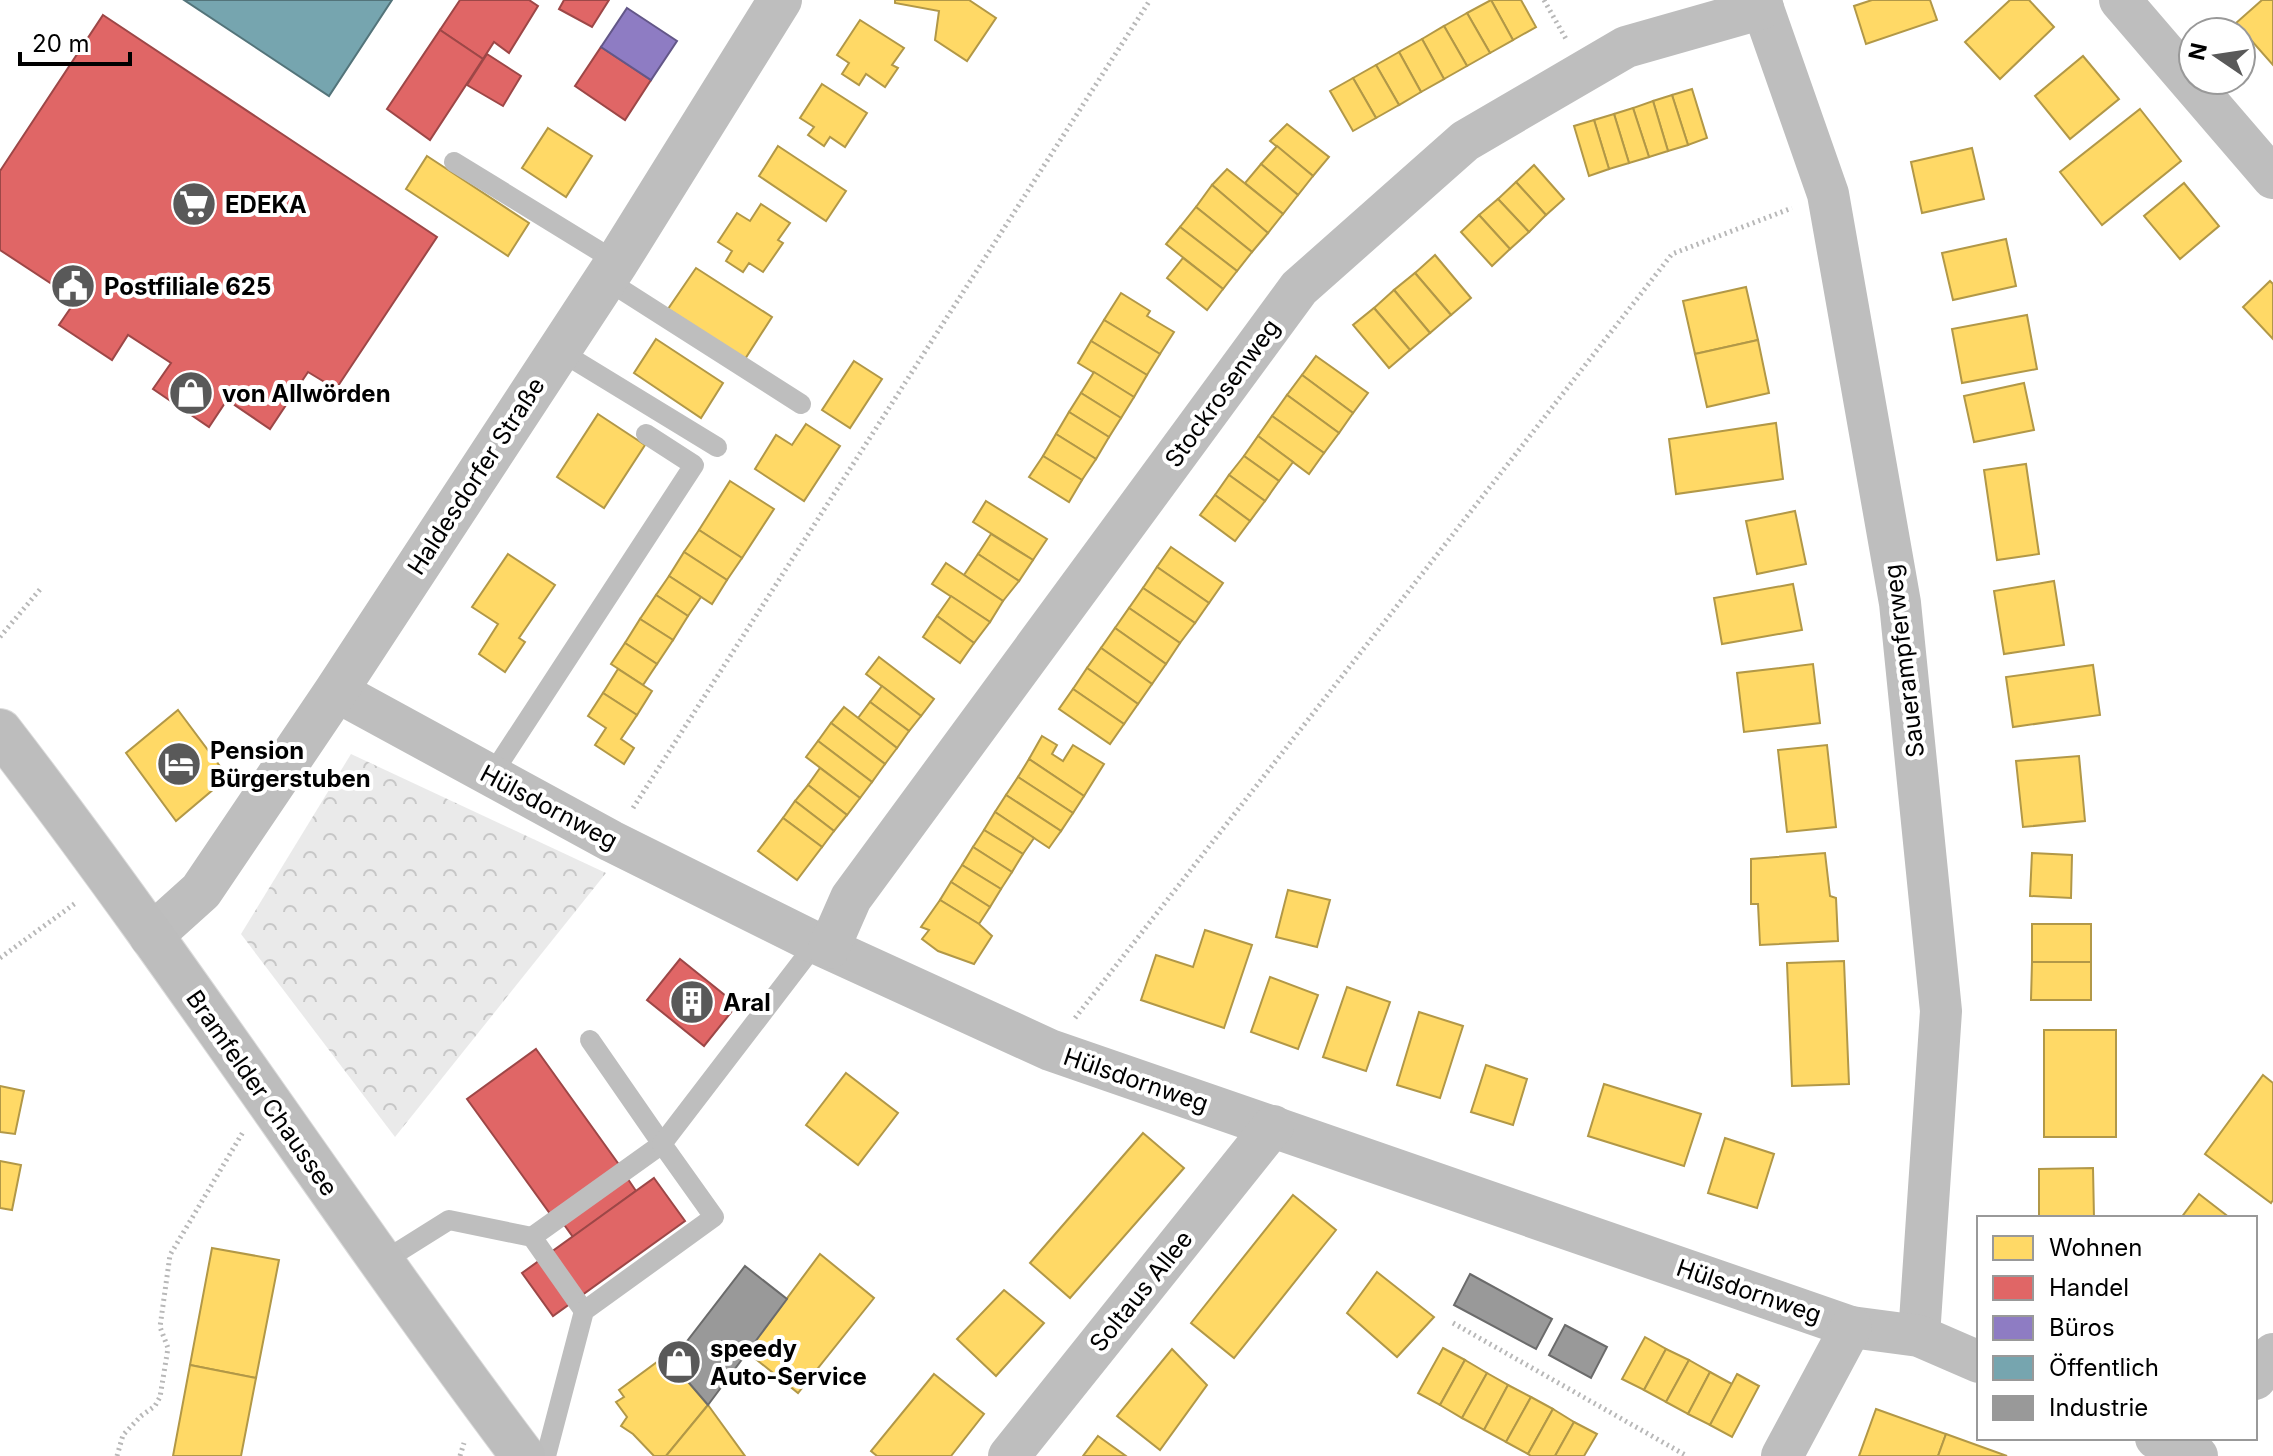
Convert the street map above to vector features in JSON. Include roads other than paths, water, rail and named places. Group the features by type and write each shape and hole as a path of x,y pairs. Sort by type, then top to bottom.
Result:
{"main road":[{"name":"Bramfelder Chaussee","path":"0,731 151,936 523,1456"}],"street":[{"name":"Haldesdorfer Straße","path":"151,936 201,891 336,691 611,270 780,0"},
{"path":"2120,0 2273,178"},
{"name":"Sauerampferweg","path":"1762,4 1828,194 1900,603 1941,1011 1919,1336"},
{"name":"Stockrosenweg","path":"822,945 851,898 1299,288 1465,141 1626,47 1762,4"},
{"name":"Hülsdornweg","path":"336,691 611,841 822,945 1050,1050 1851,1327 1919,1336 1977,1361"},
{"name":"Soltaus Allee","path":"1009,1456 1273,1126"},
{"path":"1782,1456 1851,1327"},
{"path":"2257,1376 2273,1354"},
{"path":"2161,1440 2199,1456 2211,1440"}],"lane":[{"path":"454,162 801,404"},
{"path":"558,350 717,447"},
{"path":"491,776 694,465 646,434"},
{"path":"532,1237 662,1144 822,945"},
{"path":"546,1456 584,1311 714,1217 590,1040"},
{"path":"382,1262 449,1220 532,1237 584,1311"}],"place":[{"name":"EDEKA","path":"194,204"},
{"name":"Postfiliale 625","path":"73,286"},
{"name":"von Allwörden","path":"191,393"},
{"name":"Pension Bürgerstuben","path":"179,764"},
{"name":"Aral","path":"692,1002"},
{"name":"speedy Auto-Service","path":"679,1362"}]}
